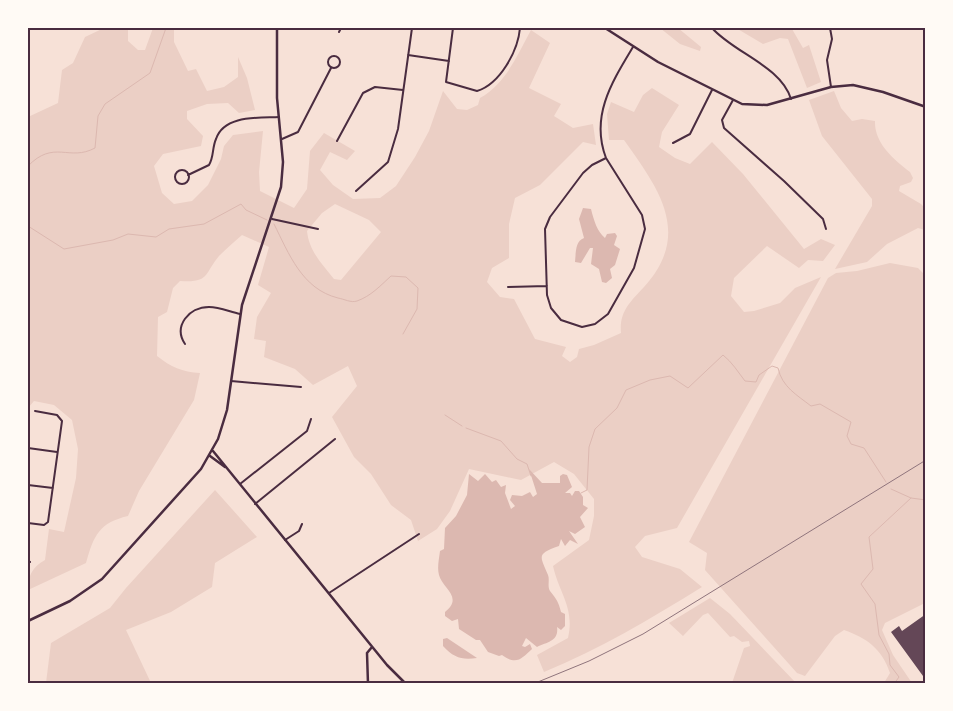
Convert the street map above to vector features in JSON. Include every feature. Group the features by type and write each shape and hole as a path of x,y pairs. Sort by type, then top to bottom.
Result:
{"main road":[{"path":"28,621 70,601 99,582 213,451 224,422 240,314 272,219 282,182 281,140 278,117 277,28"},
{"path":"605,28 633,47 742,104 760,105 791,99 831,87 862,86 926,107"},
{"path":"213,451 396,676 406,684"},
{"path":"210,456 227,469"},
{"path":"368,684 367,653 372,647"}],"street":[{"path":"339,32 341,28"},
{"path":"356,190 388,162 397,132 412,28"},
{"path":"454,28 446,82 477,91 495,82 519,40 520,28"},
{"path":"712,28 731,46 780,79 791,99"},
{"path":"830,28 832,39 827,60 831,87"},
{"path":"606,158 592,165 583,173 547,223 544,235 549,302 555,314 568,324 582,327 595,324 608,314 632,275 644,236 644,220 606,158 600,136 603,103 633,47"},
{"path":"408,55 449,61"},
{"path":"281,140 298,132 331,68 328,60 336,56 340,60 340,65 336,68 331,68"},
{"path":"337,141 362,93 374,87 403,90"},
{"path":"673,143 690,134 712,90"},
{"path":"733,100 722,120 724,128 784,181 823,219 826,229"},
{"path":"188,175 186,172 179,171 176,174 175,180 178,184 185,184 188,175 209,165 217,136 225,126 244,119 278,117"},
{"path":"272,219 318,229"},
{"path":"508,287 547,286"},
{"path":"185,344 181,338 181,326 193,312 208,307 240,314"},
{"path":"231,380 301,386"},
{"path":"28,523 46,524 53,488 61,417 35,411"},
{"path":"240,484 304,433 310,427 311,419"},
{"path":"255,504 335,439"},
{"path":"28,448 57,452"},
{"path":"28,485 53,488"},
{"path":"285,540 299,531 302,524"},
{"path":"329,593 419,534"}],"shaded area":[{"path":"104,28 128,28 128,41 138,50 145,50 153,28 174,28 174,42 188,71 196,69 207,91 224,87 238,77 238,57 247,78 255,110 239,113 228,103 207,104 187,111 187,119 203,136 201,146 163,154 154,166 162,193 174,204 192,201 208,185 221,159 224,146 233,135 263,131 259,172 260,191 294,208 307,189 310,151 324,133 355,151 347,160 330,152 320,170 333,185 353,199 380,198 396,186 429,131 443,91 457,109 467,110 478,105 480,98 504,77 531,30 550,43 529,88 561,104 554,116 573,128 593,124 596,145 583,142 540,185 515,198 509,224 509,258 492,268 487,282 500,297 514,299 535,339 566,347 562,356 570,362 577,357 579,349 594,345 621,333 622,319 626,308 659,267 666,248 668,229 665,211 658,193 624,140 609,140 607,114 611,102 634,112 643,95 652,88 679,105 662,132 659,147 675,158 690,164 712,142 743,174 804,249 821,239 835,245 823,261 808,260 799,268 767,246 734,278 731,296 744,312 780,303 795,288 821,277 677,528 645,536 635,547 642,557 680,569 702,587 605,643 544,672 537,655 568,638 570,627 568,609 553,566 589,540 594,516 594,499 574,474 554,462 521,480 469,469 450,511 437,529 418,541 411,520 391,505 371,474 354,457 332,417 357,386 348,366 313,385 295,369 264,357 266,341 254,339 257,317 271,293 258,285 269,247 242,235 219,256 202,279 180,281 173,288 167,312 158,317 157,356 177,368 200,373 194,400 139,491 128,516 110,522 99,532 86,563 28,590 32,572 45,560 49,529 64,532 76,478 78,449 72,420 54,405 34,401 28,408 28,117 58,103 62,70 73,63 85,37","holes":["335,204 369,220 381,232 341,280 334,279 313,251 307,231 322,213"]},
{"path":"660,28 678,28 701,47 700,51 680,44"},
{"path":"736,28 797,28 792,29 803,48 809,45 821,82 807,88 788,39 780,38 763,44"},
{"path":"834,91 841,108 852,121 862,119 875,121 881,144 910,172 913,178 911,182 900,186 899,191 926,209 925,230 918,228 887,244 867,262 835,269 872,206 872,199 822,136 809,100"},
{"path":"583,208 591,209 596,225 605,238 607,234 615,233 617,236 614,245 620,249 615,265 610,269 612,278 606,283 602,282 599,269 591,264 593,248 590,248 581,263 575,262 577,245 584,238 579,219"},
{"path":"890,263 918,268 925,275 925,603 885,623 882,630 893,655 912,683 884,683 890,673 883,657 867,641 844,630 835,636 805,676 797,673 705,570 707,553 689,542 828,278 836,273 857,271"},
{"path":"529,469 542,483 560,483 560,476 563,474 567,475 572,487 565,493 570,493 572,496 575,491 579,491 583,497 583,505 588,508 580,517 585,527 575,534 569,531 578,544 570,540 565,546 561,539 559,546 546,551 542,556 543,564 549,577 549,589 557,601 561,612 565,614 565,626 561,630 557,627 554,638 537,647 526,638 522,646 525,647 530,644 532,649 522,658 512,660 502,655 499,656 488,652 480,640 476,640 459,629 458,619 452,621 445,616 445,612 453,602 450,593 441,580 438,572 438,563 440,551 444,549 445,528 456,516 467,495 469,474 478,481 485,474 492,482 496,480 501,487 506,485 505,493 511,509 515,506 510,500 512,495 522,496 530,492 533,497 537,494"},
{"path":"215,490 257,537 215,563 212,587 171,612 126,630 151,683 46,683 51,643 110,608"},
{"path":"710,598 730,614 796,683 732,683 744,648 750,646 749,641 742,642 734,636 730,637 708,613 703,615 683,636 669,623"},
{"path":"447,638 477,658 467,659 455,656 443,646 443,639"}],"building":[{"path":"926,614 926,675 923,676 891,632 899,626 902,631"}],"waterway":[{"path":"28,166 37,158 46,154 54,152 86,152 95,148 98,116 105,104 150,73 166,28"},
{"path":"28,226 64,249 113,240 128,234 156,237 169,229 204,224 241,204 246,210 267,220"},
{"path":"274,224 291,258 306,279 315,287 338,298 348,301 362,299 371,294 391,276 406,277 418,288 417,309 403,334"},
{"path":"581,493 587,490 589,447 595,429 617,408 626,390 650,380 670,376 688,388 723,355 745,381 756,382 759,375 772,366 778,368 780,375 787,385 795,394 811,406 820,404 851,422 847,436 851,444 864,448 886,482"},
{"path":"445,415 462,426"},
{"path":"466,428 501,441 517,459 527,464 531,476"},
{"path":"891,489 911,498 926,500"},
{"path":"894,684 899,677 890,665 889,654 879,635 875,604 861,584 873,569 869,537 911,498"}],"railway":[{"path":"533,684 589,661 643,634 926,460"}]}
